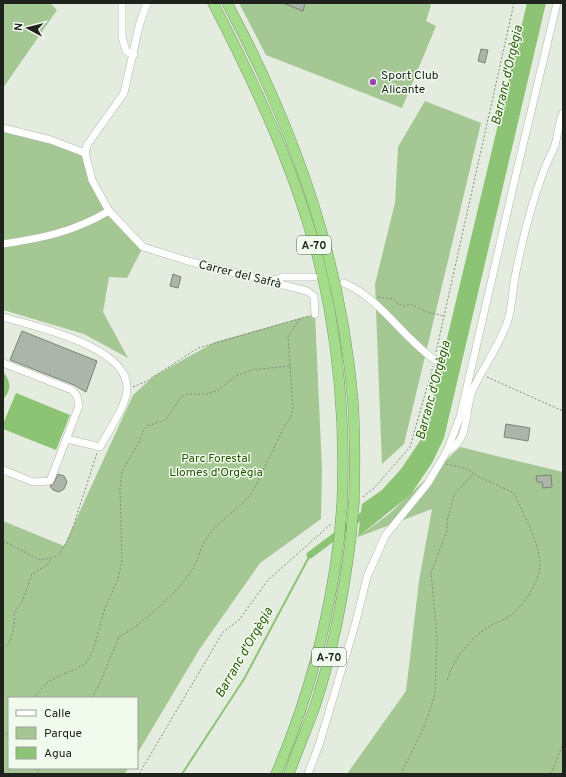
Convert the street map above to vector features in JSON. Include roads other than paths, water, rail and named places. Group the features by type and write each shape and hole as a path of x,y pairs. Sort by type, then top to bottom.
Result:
{"highway":[{"name":"A-70","path":"213,3 248,70 294,183 316,254 329,306 340,379 343,446 342,506 330,602 318,656 297,724 276,774"},
{"name":"A-70","path":"227,3 257,65 288,137 317,216 327,250 342,319 353,402 354,502 344,590 332,646 315,704 288,774"}],"street":[{"path":"122,3 122,43 126,51 134,55"},
{"path":"3,128 51,140 85,153 87,145 124,93 134,55 139,26 147,3"},
{"path":"447,452 460,417 470,377 516,170 557,3"},
{"path":"308,774 319,745 355,625 367,577 385,536 428,483 440,461 447,452 462,437 466,427 472,393 507,325 511,310 515,273 520,251 543,173 554,146 559,122 563,113"},
{"name":"Carrer del Safrà","path":"85,153 92,180 109,211 143,247 268,282 307,291 314,296 315,314"},
{"path":"3,244 41,239 87,224 109,211"},
{"path":"268,282 283,277 314,277"},
{"path":"344,283 355,288 366,296 434,360"},
{"path":"3,317 84,342 113,360 123,372 127,389 122,407 100,447 67,439"},
{"path":"3,363 72,390 77,396 79,406 50,480 33,482 3,470"}],"water":[{"path":"527,3 546,3 444,438 432,463 411,494 358,537 362,504 382,490 401,469 424,435"},
{"path":"3,372 8,379 9,389 3,399"},
{"path":"16,393 70,415 56,450 3,429 3,424"}],"waterway":[{"name":"Barranc d'Orgègia","path":"310,555 367,512"},
{"name":"Barranc d'Orgègia","path":"182,774 244,679 310,555"}],"place":[{"name":"Sport Club Alicante","path":"373,82"}],"park label":[{"name":"Parc Forestal Llomes d'Orgègia","path":"216,465"}]}
